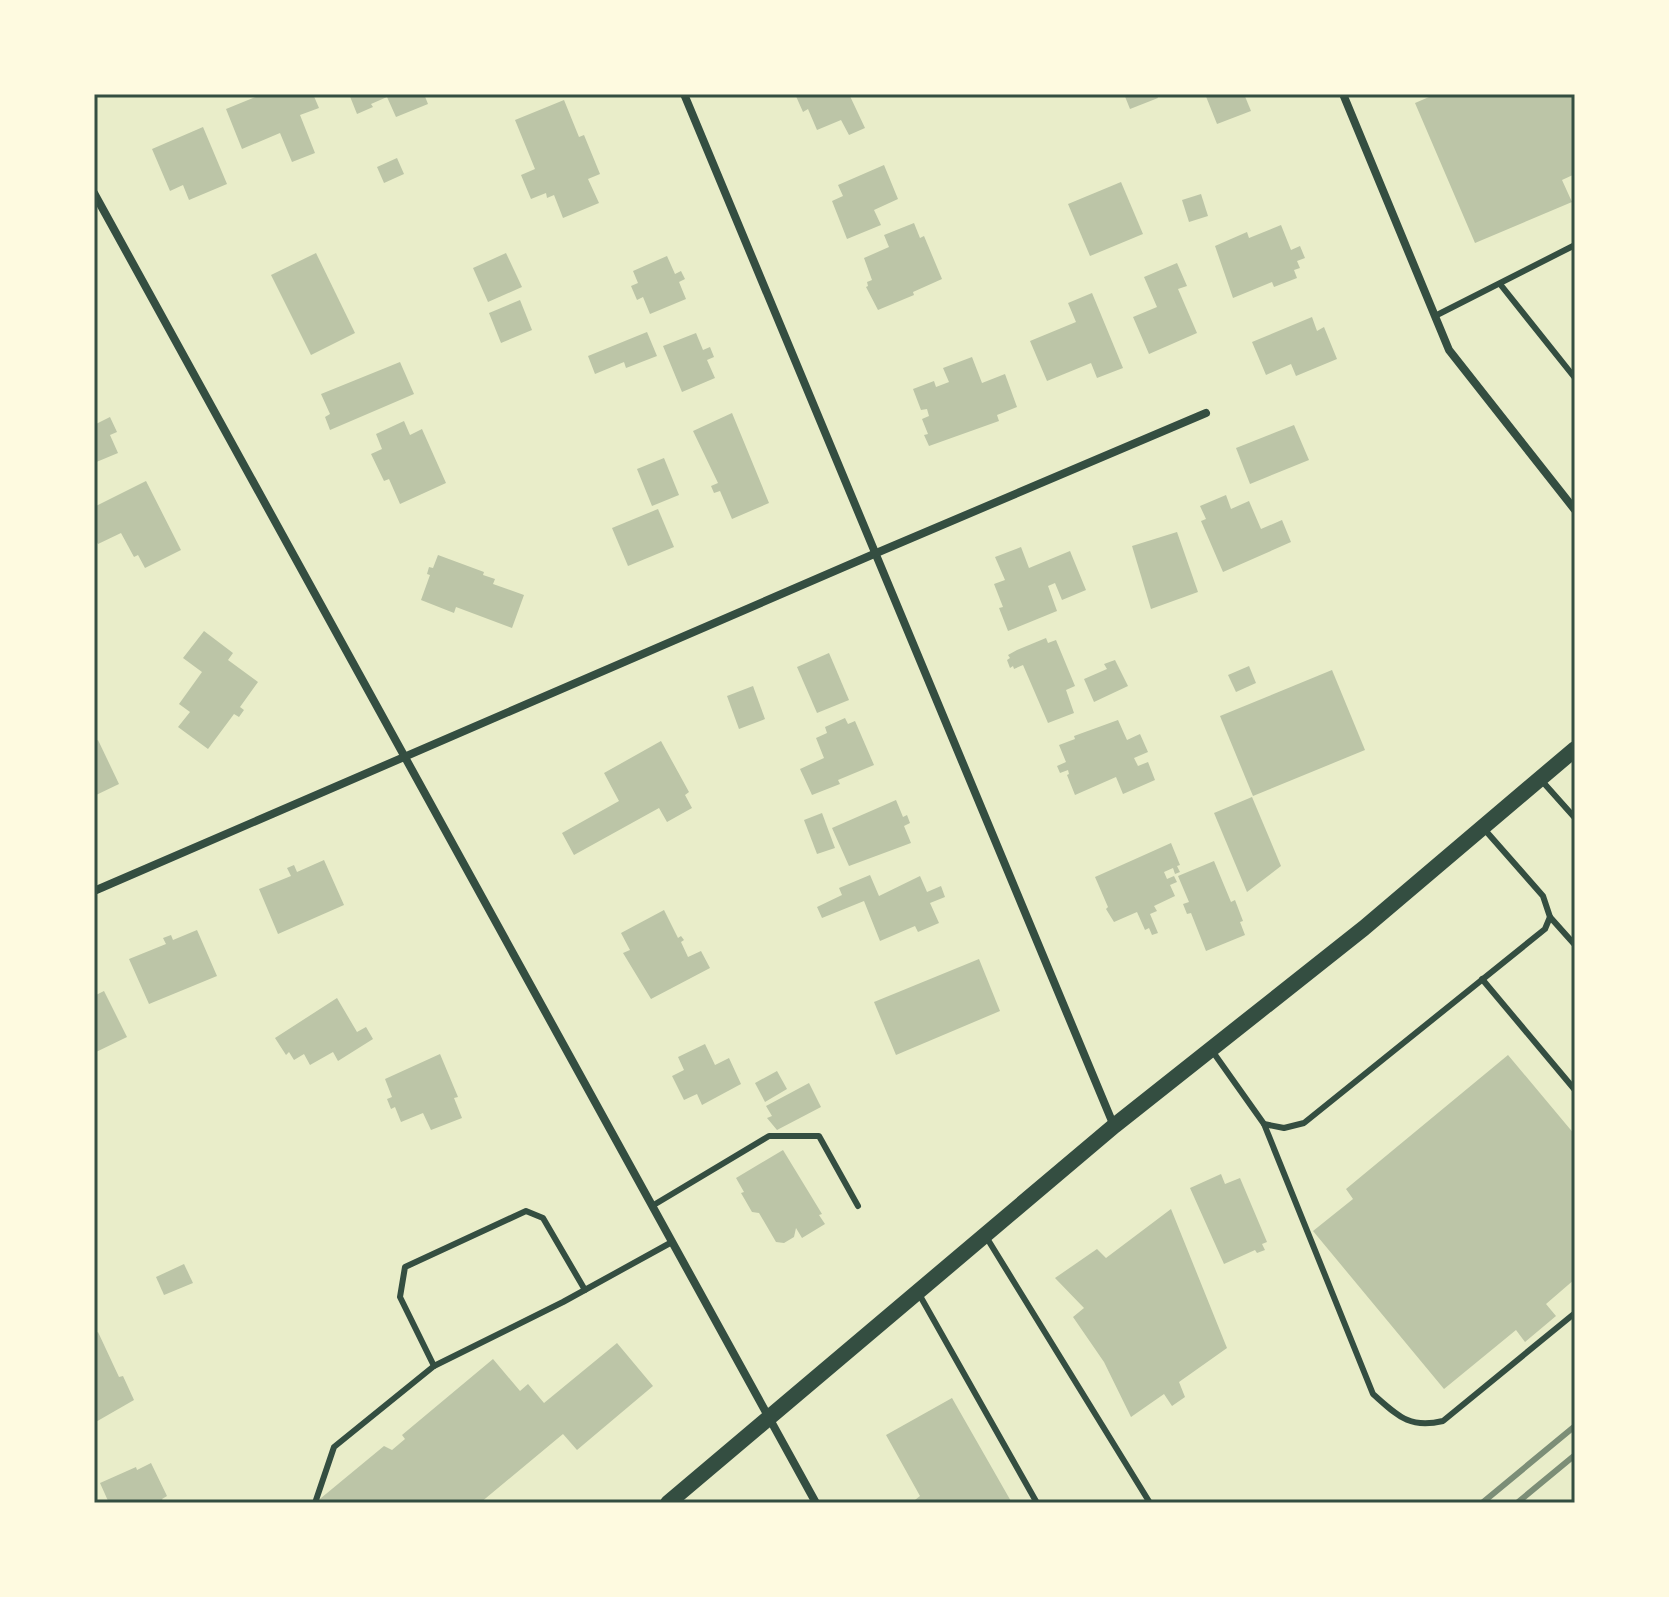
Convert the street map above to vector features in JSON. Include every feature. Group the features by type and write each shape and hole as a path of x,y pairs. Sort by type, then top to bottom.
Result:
{"main road":[{"path":"668,1503 1114,1126 1364,928 1575,749"}],"street":[{"path":"684,94 1114,1126"},
{"path":"1343,94 1449,350 1575,510"},
{"path":"94,193 816,1503"},
{"path":"94,891 1206,413"}],"lane":[{"path":"1435,316 1575,245"},
{"path":"1500,284 1575,378"},
{"path":"1540,779 1575,818"},
{"path":"1482,827 1543,896 1550,917 1575,945"},
{"path":"1264,1124 1284,1128 1304,1123 1545,929 1550,917"},
{"path":"1482,979 1575,1090"},
{"path":"1211,1049 1264,1124 1373,1394 1401,1419 1424,1425 1443,1421 1575,1313"},
{"path":"652,1206 769,1136 819,1136 858,1206"},
{"path":"434,1366 400,1297 405,1267 526,1211 543,1218 585,1290"},
{"path":"985,1235 1150,1503"},
{"path":"315,1503 334,1447 434,1366 672,1242"},
{"path":"919,1292 1037,1503"}],"building":[{"path":"263,94 313,94 319,108 300,115 315,153 292,162 280,133 242,149 226,109"},
{"path":"349,94 424,94 428,104 396,117 387,97 357,114"},
{"path":"795,94 849,94 865,128 849,135 841,120 817,130 808,109 803,112"},
{"path":"1124,94 1156,94 1158,98 1130,109"},
{"path":"1205,94 1244,94 1251,111 1217,124"},
{"path":"1436,94 1575,94 1575,174 1562,180 1572,202 1475,243 1415,103"},
{"path":"564,100 579,137 584,135 600,174 588,179 599,203 563,218 554,195 547,198 546,193 531,199 521,175 535,169 515,120"},
{"path":"203,127 227,184 189,200 183,185 170,191 152,149"},
{"path":"397,158 404,174 384,183 377,167"},
{"path":"884,165 898,199 874,210 881,225 847,239 832,201 843,196 838,185"},
{"path":"1121,182 1143,234 1090,256 1068,204"},
{"path":"1201,194 1208,216 1189,222 1182,200"},
{"path":"914,223 920,238 924,236 942,279 878,310 866,287 867,282 872,280 864,258 889,247 884,235"},
{"path":"1281,225 1291,250 1300,246 1305,258 1297,261 1300,268 1294,270 1297,278 1274,287 1272,282 1233,298 1215,246 1247,232 1249,238"},
{"path":"316,253 355,333 311,355 271,275"},
{"path":"506,253 522,287 488,302 473,268"},
{"path":"667,256 675,274 681,271 685,279 679,282 686,299 650,314 643,297 637,300 631,286 638,283 633,271"},
{"path":"1177,263 1187,286 1178,289 1197,333 1149,354 1133,317 1157,307 1144,277"},
{"path":"1092,293 1123,368 1097,378 1091,363 1047,381 1030,341 1076,322 1068,303"},
{"path":"520,300 532,330 501,343 489,313"},
{"path":"1312,317 1317,331 1324,327 1337,359 1296,376 1291,364 1266,375 1252,342"},
{"path":"647,332 657,356 626,368 624,362 595,374 588,356"},
{"path":"696,333 703,350 710,347 714,357 707,360 715,378 682,392 663,346"},
{"path":"972,357 982,383 1005,374 1017,407 997,415 999,421 929,446 922,419 929,416 927,409 921,410 913,389 934,381 936,387 949,382 943,368"},
{"path":"400,362 414,394 330,430 325,417 330,414 321,394"},
{"path":"732,413 769,503 732,519 720,491 714,493 711,486 718,483 693,431"},
{"path":"110,417 117,432 110,435 118,453 94,463 94,425"},
{"path":"404,421 410,435 422,429 446,483 400,504 389,479 384,481 371,454 382,449 376,434"},
{"path":"1294,425 1309,460 1250,484 1236,448"},
{"path":"664,458 679,495 652,506 637,469"},
{"path":"146,481 181,550 145,568 138,555 134,557 121,533 98,544 94,537 94,507"},
{"path":"1226,495 1231,509 1249,501 1261,529 1282,520 1291,542 1223,572 1201,521 1206,519 1200,506"},
{"path":"658,509 674,547 628,566 612,528"},
{"path":"1177,532 1198,592 1151,609 1132,546"},
{"path":"1021,547 1029,568 1070,551 1086,590 1062,600 1055,583 1048,586 1057,611 1008,631 994,584 1005,580 995,557"},
{"path":"438,555 484,572 483,575 495,579 493,584 524,595 512,628 456,607 454,613 421,600 430,575 427,574 429,567 433,568"},
{"path":"204,631 233,653 228,660 258,682 240,707 244,710 239,717 234,714 208,749 178,727 190,712 179,704 202,672 183,658"},
{"path":"1046,638 1048,643 1056,640 1075,686 1066,690 1074,713 1048,723 1023,665 1010,668 1007,660 1010,658 1008,655"},
{"path":"829,653 849,700 817,713 797,667"},
{"path":"1115,660 1128,686 1094,702 1084,679 1107,669 1104,664"},
{"path":"1249,666 1256,683 1236,692 1228,675"},
{"path":"1332,670 1365,750 1253,796 1220,716"},
{"path":"753,686 765,719 739,729 727,696"},
{"path":"845,718 848,724 855,721 874,765 812,795 800,769 824,758 816,738 827,733 825,727"},
{"path":"1118,720 1127,740 1140,734 1148,752 1134,758 1138,766 1148,762 1155,780 1123,794 1116,777 1075,795 1068,770 1060,773 1057,766 1066,762 1059,745 1075,739 1074,736"},
{"path":"98,740 119,784 94,796 94,742"},
{"path":"661,741 689,792 685,795 692,808 667,822 659,808 574,855 562,833 619,801 604,773"},
{"path":"1252,797 1281,866 1247,892 1214,813"},
{"path":"896,800 903,817 907,815 910,823 904,826 911,843 849,866 832,828"},
{"path":"822,813 835,848 817,854 804,820"},
{"path":"1171,843 1180,872 1175,874 1173,868 1164,872 1167,879 1174,876 1177,882 1170,885 1175,896 1154,906 1157,911 1150,914 1158,933 1152,935 1149,928 1145,930 1137,912 1114,922 1095,877"},
{"path":"324,860 344,905 278,934 259,889 291,876 287,868 294,865 297,872"},
{"path":"1214,861 1231,902 1235,900 1245,935 1206,951 1191,913 1187,914 1183,904 1189,902 1178,876"},
{"path":"870,875 879,896 920,876 927,892 941,886 945,897 930,903 939,923 918,932 915,926 880,941 864,901 822,918 817,907 842,895 839,888"},
{"path":"664,910 678,938 681,936 684,940 681,942 688,957 701,951 710,968 651,999 623,953 630,950 621,933"},
{"path":"197,930 217,976 149,1004 129,959 166,944 163,938 171,935 173,940"},
{"path":"979,959 1000,1011 896,1055 874,1002"},
{"path":"104,991 127,1037 94,1053 94,996"},
{"path":"337,998 357,1032 366,1027 373,1039 338,1061 333,1052 310,1065 304,1054 294,1060 289,1052 286,1055 275,1038"},
{"path":"705,1044 715,1065 729,1058 741,1084 702,1105 697,1094 684,1100 672,1076 684,1070 678,1057"},
{"path":"440,1054 458,1097 454,1098 462,1118 431,1130 423,1113 401,1122 395,1107 391,1109 387,1099 392,1097 385,1079"},
{"path":"1508,1055 1575,1135 1575,1279 1546,1304 1556,1316 1525,1342 1516,1330 1444,1389 1313,1231 1353,1199 1346,1189"},
{"path":"777,1071 787,1089 765,1102 755,1083"},
{"path":"809,1083 821,1107 777,1130 767,1118 772,1116 766,1106"},
{"path":"783,1150 825,1224 802,1238 796,1228 794,1237 784,1243 776,1242 759,1213 752,1212 736,1178"},
{"path":"1221,1174 1225,1184 1240,1178 1267,1242 1262,1244 1265,1250 1257,1253 1255,1250 1224,1264 1190,1188"},
{"path":"1171,1209 1227,1348 1179,1382 1185,1397 1172,1406 1164,1394 1131,1417 1104,1362 1073,1317 1084,1308 1055,1278 1097,1249 1106,1258"},
{"path":"184,1264 193,1283 164,1295 156,1277"},
{"path":"98,1332 119,1377 123,1376 134,1400 94,1423 94,1334"},
{"path":"617,1343 653,1386 577,1450 563,1434 480,1503 315,1503 384,1446 392,1450 405,1439 402,1435 493,1359 520,1391 528,1384 544,1403"},
{"path":"952,1398 1012,1503 917,1503 915,1500 920,1496 886,1435"},
{"path":"151,1463 167,1496 162,1499 164,1503 109,1503 100,1483"}],"railway":[{"path":"1482,1503 1575,1426"},
{"path":"1517,1503 1575,1455"}]}
